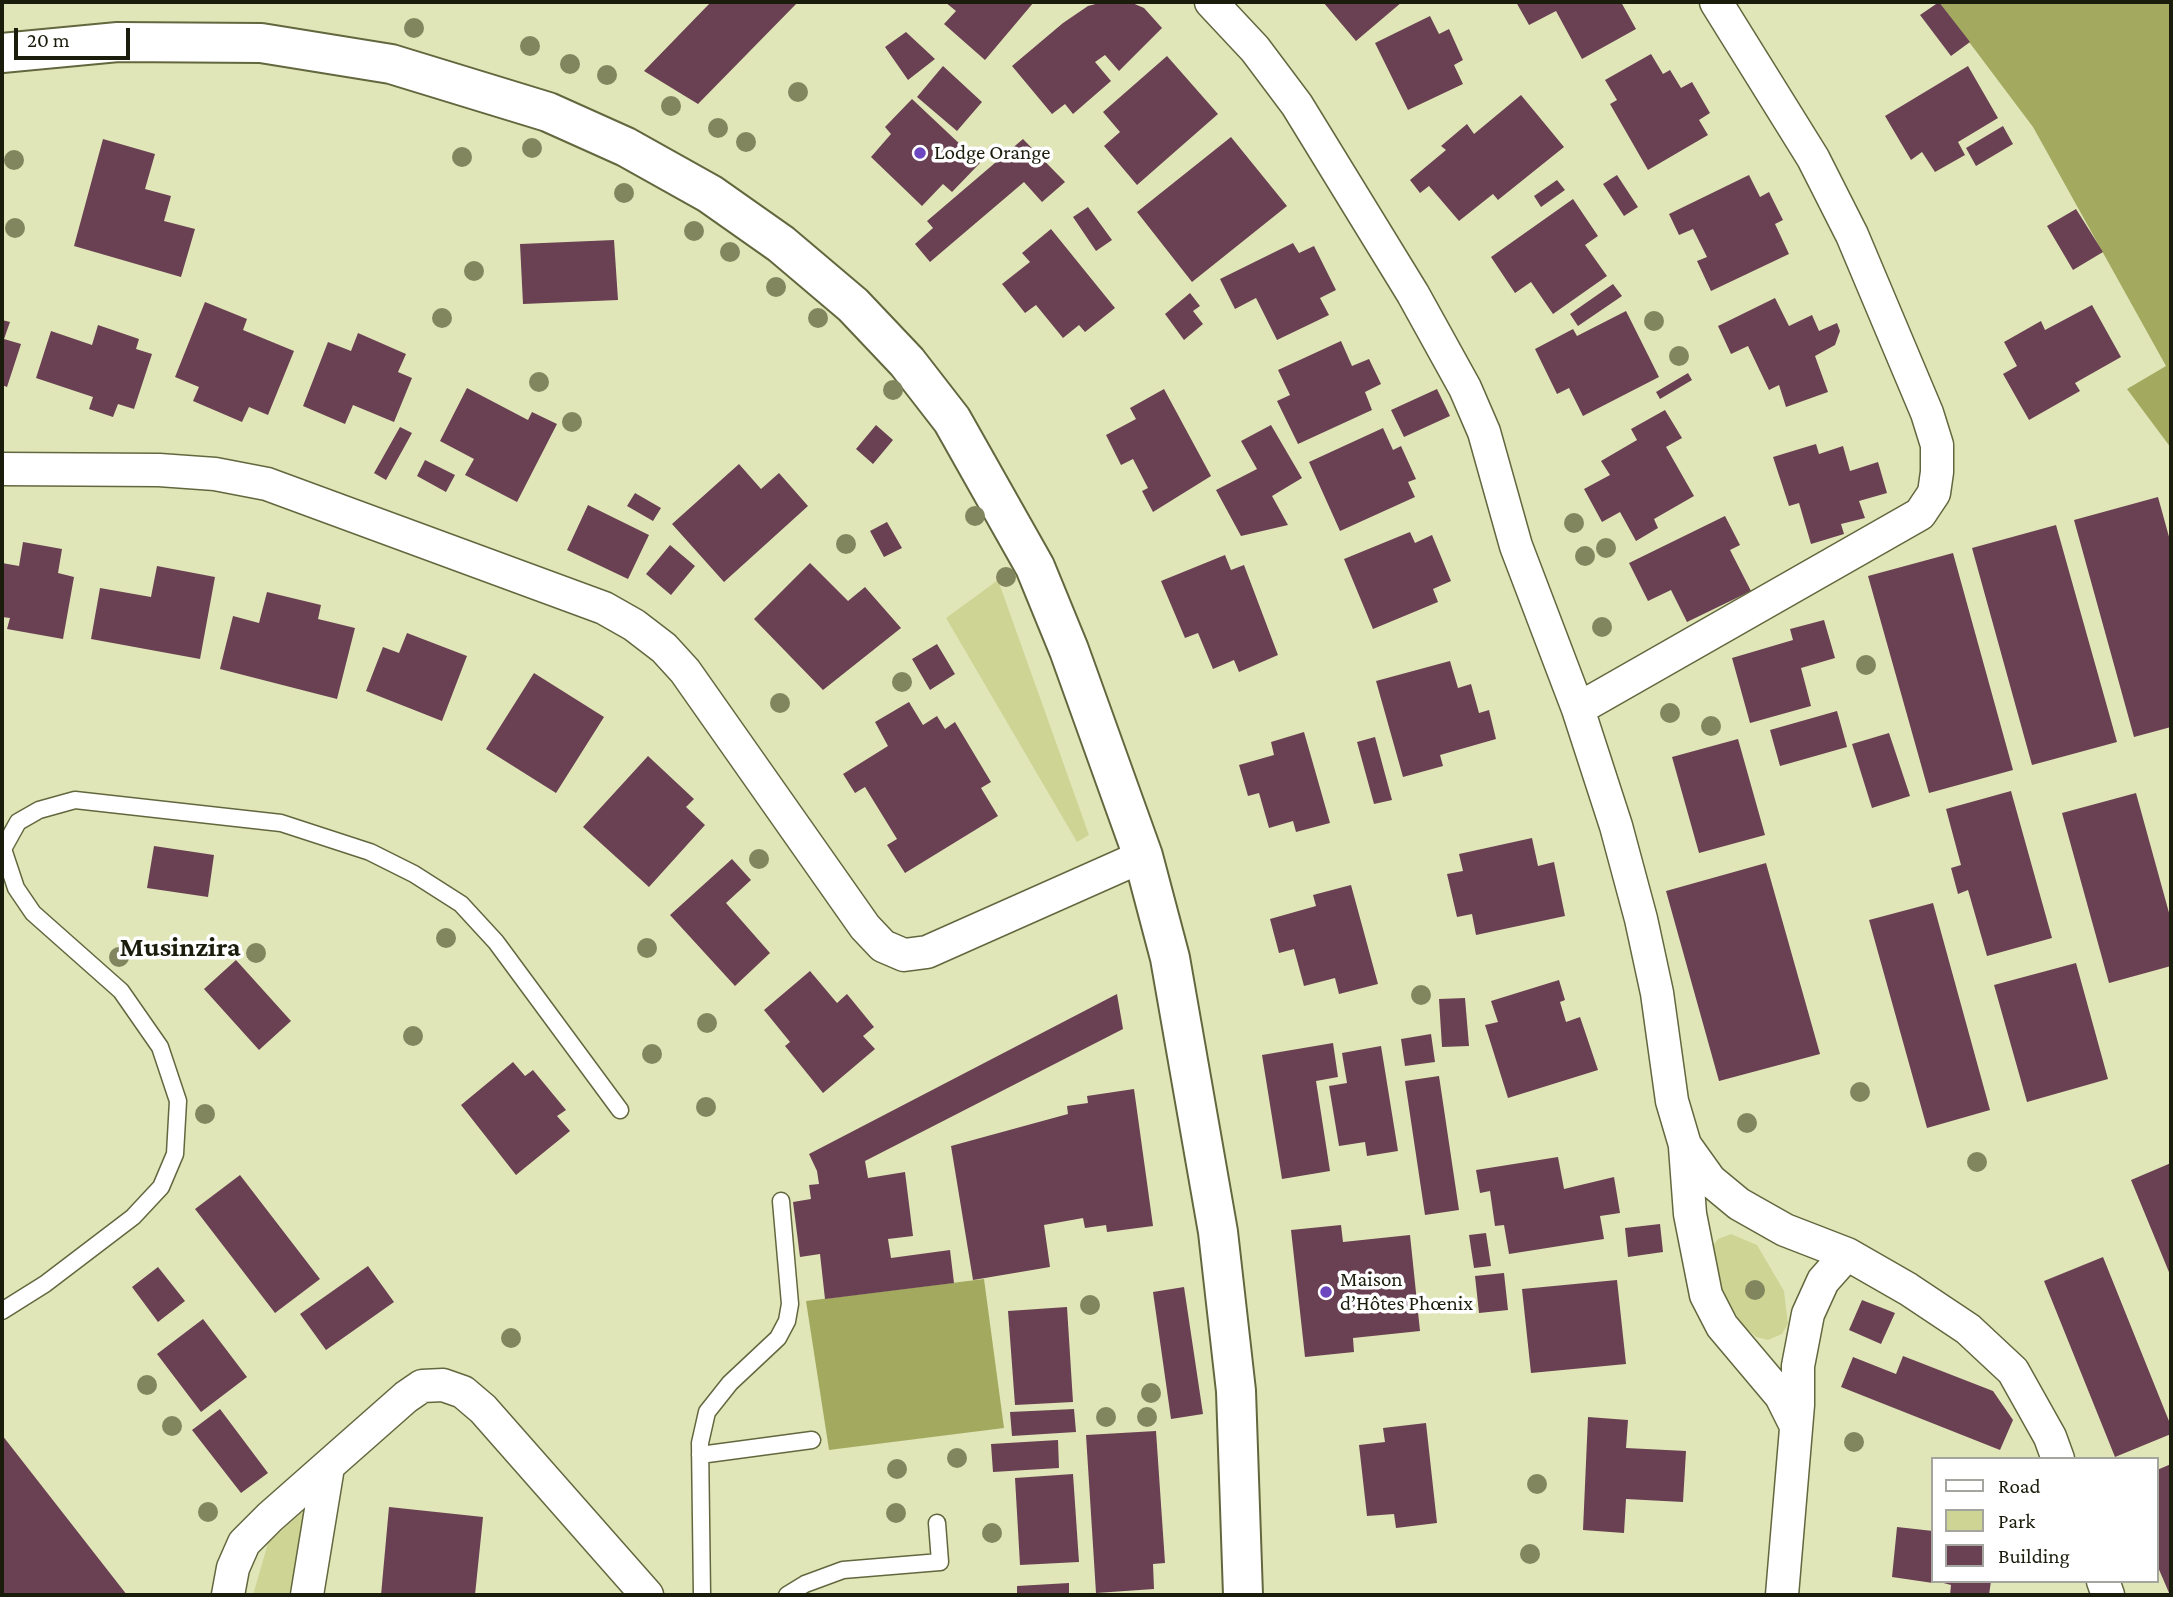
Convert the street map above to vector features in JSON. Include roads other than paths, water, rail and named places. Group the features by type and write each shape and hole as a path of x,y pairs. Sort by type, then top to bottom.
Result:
{"main road":[{"path":"2,53 118,42 261,43 391,64 548,111 626,147 710,194 781,244 853,305 907,362 952,420 1035,567 1069,650 1143,856 1170,958 1218,1232 1236,1391 1243,1595"}],"street":[{"path":"1211,2 1255,49 1297,105 1413,294 1465,388 1484,432 1516,546 1578,709 1641,919 1657,993 1672,1101 1685,1145 1690,1214 1706,1294 1722,1326 1782,1396 1796,1426"},
{"path":"1578,709 1909,521 1920,514 1934,493 1937,445 1927,412 1852,235 1813,158 1716,2"},
{"path":"2,469 159,470 215,474 267,484 604,608 634,625 664,648 685,671 865,927 883,946 904,955 927,952 1143,856"},
{"path":"1685,1145 1710,1180 1740,1204 1785,1230 1847,1254 1908,1289 1968,1329 2013,1371 2050,1437 2057,1457"},
{"path":"1782,1595 1796,1426 1798,1366 1808,1314 1823,1281 1847,1254"},
{"path":"228,1595 233,1568 244,1543 406,1397 422,1386 443,1385 464,1392 483,1409 647,1595"},
{"path":"307,1595 328,1467"}],"lane":[{"path":"2,1311 45,1284 132,1217 161,1187 175,1154 178,1101 160,1047 121,991 33,913 16,888 3,849 18,822 39,810 75,800 281,823 370,852 414,874 461,904 496,942 620,1110"},
{"path":"702,1595 700,1455 707,1412 730,1383 778,1338 787,1321 790,1304 781,1201"},
{"path":"700,1455 812,1440"},
{"path":"787,1595 805,1584 843,1570 940,1562 937,1523"}],"place":[{"name":"Lodge Orange","path":"920,153"},
{"name":"Maison d’Hôtes Phœnix","path":"1326,1292"}],"district":[{"name":"Musinzira","path":"180,947"}]}
